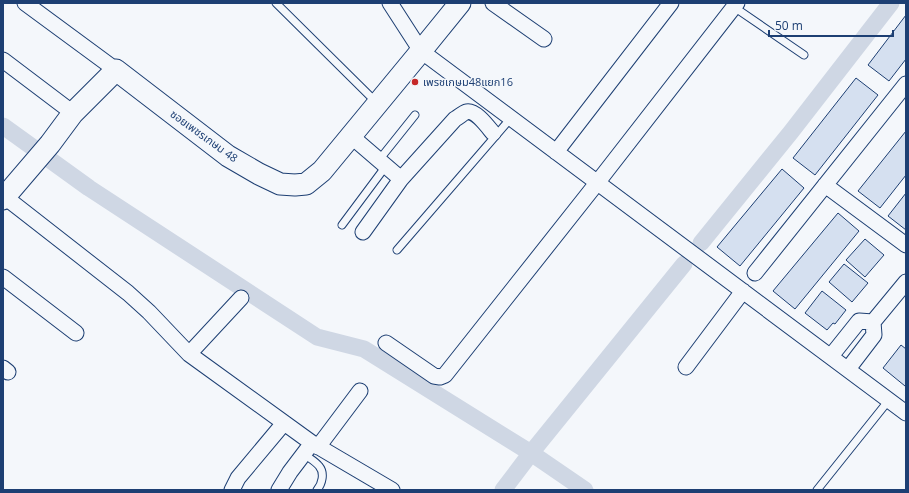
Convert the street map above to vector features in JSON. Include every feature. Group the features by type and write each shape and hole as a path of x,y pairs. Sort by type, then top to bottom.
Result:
{"street":[{"path":"25,3 116,70 73,113 50,144 21,176 4,198 128,293 149,312 189,354 284,423 311,448 392,490"},
{"path":"390,3 421,51 906,413"},
{"path":"493,3 544,39"},
{"path":"556,152 671,3"},
{"path":"386,343 434,376 440,377 445,375 736,5"},
{"name":"ซอยเพชรเกษม 48","path":"116,70 228,156 280,184 306,184 322,171 378,104 421,51 453,6"},
{"path":"3,60 73,113"},
{"path":"755,273 906,84"},
{"path":"363,232 401,179 456,119 466,112 472,112 477,115 493,133"},
{"path":"351,136 401,179"},
{"path":"825,185 906,245"},
{"path":"3,277 76,333"},
{"path":"848,369 874,335 873,322 906,282"},
{"path":"686,367 743,291"},
{"path":"189,354 241,298"},
{"path":"831,356 859,321 873,322"},
{"path":"278,490 290,472 360,391"},
{"path":"232,490 238,478 284,423"}],"lane":[{"path":"276,3 378,104"},
{"path":"736,5 804,56"},
{"path":"342,225 415,114"},
{"path":"397,250 512,118"},
{"path":"818,490 889,400"},
{"path":"311,448 322,472 322,481 317,490"}],"building":[{"path":"906,15 906,59 889,81 868,65"},
{"path":"856,78 878,95 815,175 793,158"},
{"path":"906,131 906,175 880,208 858,191"},
{"path":"782,169 804,188 740,266 717,247"},
{"path":"906,193 906,230 888,216"},
{"path":"838,213 859,231 795,309 773,291"},
{"path":"865,239 884,255 865,277 846,260"},
{"path":"844,264 868,283 852,302 829,282"},
{"path":"822,291 846,310 835,324 833,323 827,330 805,313"},
{"path":"901,345 906,349 905,386 883,368"}],"waterway":[{"path":"701,243 791,132 891,3"},
{"path":"3,126 89,188 317,337 364,349 531,453 585,490"},
{"path":"503,490 531,453 684,264"}],"place":[{"name":"เพรชเกษม48แยก16","path":"415,82"}]}
